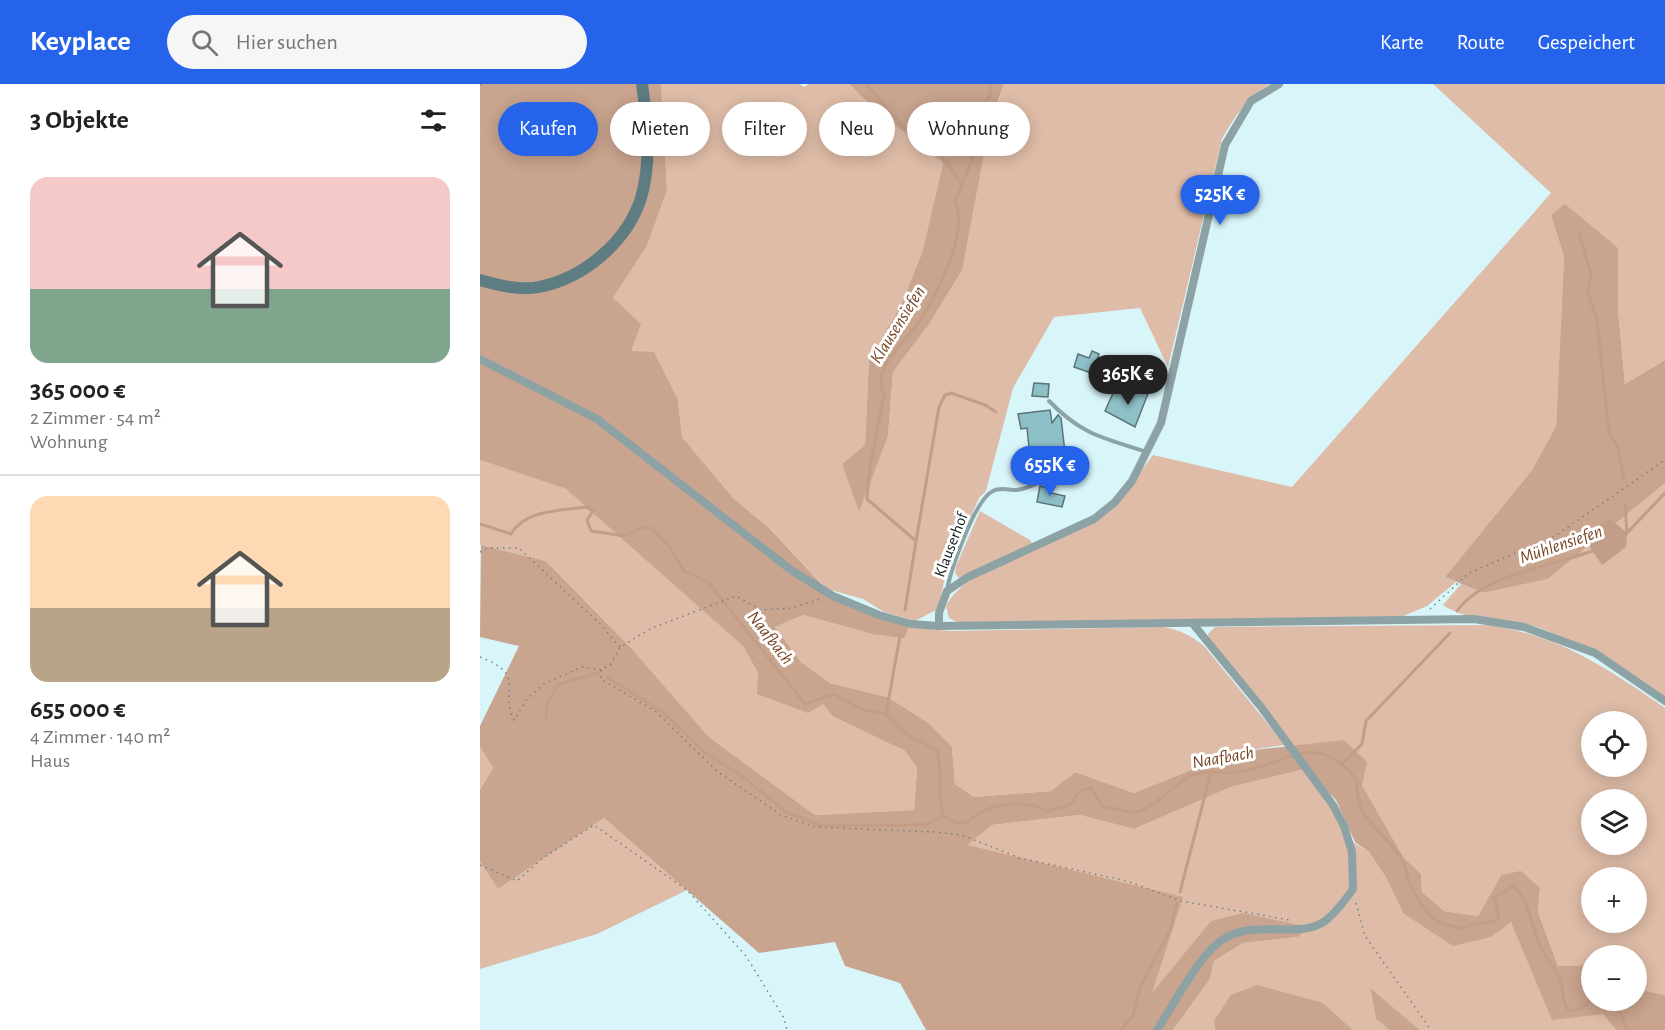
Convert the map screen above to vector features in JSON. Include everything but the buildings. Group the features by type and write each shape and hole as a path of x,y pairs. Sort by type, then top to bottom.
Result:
{"main road":[{"path":"480,280 520,288 537,288 581,270 616,242 634,214 645,176 648,134 642,84"}],"street":[{"path":"939,626 939,613 947,591 968,577 1094,519 1115,502 1148,452 1161,423 1225,145 1251,101 1279,84"},
{"path":"480,359 597,419 791,570 833,596 879,615 911,624 939,626 1474,619 1524,627 1595,653 1665,701"},
{"path":"1157,1030 1207,956 1221,940 1255,928 1311,927 1324,922 1353,889 1353,852 1344,826 1333,805 1193,624"}],"lane":[{"path":"1049,401 1069,422 1086,433 1148,452"},
{"name":"Klauserhof","path":"947,591 950,574 983,496 998,489 1031,487 1066,458"}],"path":[{"path":"1418,620 1469,573 1556,536 1665,460"},
{"path":"480,552 487,548 519,548 617,641 620,647"},
{"path":"480,657 499,664 508,676 514,720 527,699 544,684 582,667 601,670 611,664 620,647 652,627 734,597 761,610 790,608 833,596"},
{"path":"601,670 601,679 655,711 718,772 781,815 815,826 935,832 961,836 1020,858 1127,881 1180,901 1291,920"},
{"path":"480,865 517,881 543,858 594,825 687,890 746,956 784,1018 787,1030"},
{"path":"1353,889 1365,936 1431,1030"}],"shaded area":[{"path":"480,84 661,84 662,102 610,102 610,156 665,156 667,190 647,246 613,298 641,324 631,351 654,352 678,400 682,437 734,499 769,528 833,596 909,627 904,638 872,634 803,615 775,627 801,662 830,683 887,697 928,723 952,747 955,784 974,797 1051,791 1075,772 1134,793 1235,752 1344,740 1367,762 1362,785 1404,858 1421,874 1422,892 1444,911 1478,916 1501,875 1521,871 1540,888 1538,912 1558,966 1581,965 1581,1011 1647,1011 1647,991 1665,995 1665,1030 1616,1030 1603,1014 1552,1020 1511,922 1491,937 1453,946 1403,913 1387,879 1369,852 1355,842 1336,800 1305,769 1231,787 1134,829 1080,815 992,825 967,845 1183,897 1152,993 1211,921 1244,913 1310,927 1298,937 1243,943 1214,961 1210,979 1173,1030 926,1030 900,983 845,966 835,942 759,953 604,818 498,889 480,862 480,790 493,768 480,747 480,726 519,646 480,637 481,545 546,561 631,648 709,737 815,815 914,810 917,768 905,751 832,716 823,704 808,713 757,694 758,673 743,646 566,489 480,460"},
{"path":"661,84 800,84 804,87 809,84 849,84 868,102 819,102 819,156 895,156 895,126 907,135 907,156 934,156 943,163 922,253 901,305 869,359 865,445 842,464 859,511 888,436 893,372 927,327 981,156 1030,156 1030,102 998,102 1004,84 1270,84 1242,108 1222,139 1168,367 1140,308 1054,317 1013,388 986,491 979,498 946,572 936,610 915,621 884,612 863,599 827,589 769,528 734,499 682,437 678,400 631,351 613,298 647,246 667,190 665,156 710,156 710,102 662,102"},
{"path":"849,84 1004,84 998,102 907,102 907,135 895,126 895,102 868,102"},
{"path":"1433,84 1665,84 1665,360 1625,384 1618,309 1618,248 1551,215 1564,257 1556,426 1532,470 1445,577 1456,582 1427,606 1401,617 959,623 949,618 946,606 972,579 1012,558 1092,523 1111,509 1153,455 1292,487 1551,193"},
{"path":"934,156 984,156 962,270 927,327 893,372 888,436 859,512 842,464 865,445 869,359 901,305 922,253 943,163"},
{"path":"1565,204 1618,248 1618,309 1625,384 1665,360 1665,483 1548,579 1483,593 1445,577 1532,470 1556,426 1564,257 1551,215"},
{"path":"480,460 566,489 716,618 743,646 758,673 823,704 832,716 905,751 917,768 914,810 815,815 709,737 631,648 546,561 480,545"},
{"path":"1665,483 1665,699 1603,659 1554,634 1525,624 1465,615 1443,605 1461,584 1483,593 1548,579"},
{"path":"980,511 1030,540 1033,545 959,578 955,573 956,566"},
{"path":"1611,519 1627,533 1626,547 1602,565 1581,534"},
{"path":"803,615 872,634 909,627 949,631 1163,627 1175,630 1190,636 1205,647 1285,745 1235,752 1134,793 1075,772 1051,791 974,797 955,784 952,747 887,697 830,683 801,662 775,627"},
{"path":"1486,625 1536,636 1559,645 1623,679 1665,708 1665,995 1647,991 1647,945 1581,945 1581,965 1558,966 1538,912 1540,889 1501,875 1478,916 1444,911 1422,892 1421,874 1404,858 1362,785 1292,745 1209,639 1208,634 1215,627"},
{"path":"480,747 493,768 480,790"},
{"path":"1305,769 1353,842 1369,852 1387,879 1403,913 1491,937 1511,921 1517,935 1581,994 1581,1011 1600,1011 1616,1030 1420,1030 1370,989 1376,1019 1389,1030 1353,1030 1323,1003 1214,1021 1215,1030 1173,1030 1210,979 1214,961 1243,943 1298,937 1310,927 1244,913 1151,995 966,845 992,825 1080,815 1134,829 1231,787"},
{"path":"604,818 687,890 597,934 480,969 480,862 498,889"},
{"path":"1257,985 1323,1003 1353,1030 1215,1030 1214,1021 1231,995"},
{"path":"1370,988 1420,1030 1389,1030 1376,1019"}],"waterway":[{"path":"866,84 902,126 932,142 962,185"},
{"name":"Klausensiefen","path":"905,610 916,541 867,499 870,466 884,395 881,384 887,363 924,315 950,259 958,228 955,202 982,135 974,126 977,111 990,96 991,84"},
{"path":"1579,234 1591,273 1588,292 1597,320 1609,433 1618,447 1624,481"},
{"path":"916,541 939,407 945,395 951,393 985,405 996,412"},
{"name":"Mühlensiefen","path":"1625,535 1665,493"},
{"path":"1625,505 1627,533"},
{"name":"Naafbach","path":"480,524 511,534 517,526 535,516 587,507 593,511 587,520 591,531 625,536 642,527 653,529 669,546 684,571 708,582 805,704 834,694 863,710 886,714 907,735 937,750 943,816 957,823 968,822 985,810 1006,804 1027,805 1047,811 1070,805 1080,791 1091,788 1103,807 1130,812 1141,811 1194,775 1206,772 1238,772 1301,754 1315,753 1328,756 1342,765 1357,781 1357,794 1365,815 1401,858 1414,892 1433,918 1443,924 1463,929 1473,924 1495,921 1499,917 1494,898 1513,886 1523,898 1540,946 1559,978 1568,1010 1581,1008"},
{"name":"Mühlensiefen","path":"1457,611 1469,598 1501,580 1595,550"},
{"name":"Mühlensiefen","path":"1343,763 1362,744 1366,721 1450,633"},
{"name":"Klausensiefen","path":"886,714 900,636"},
{"path":"546,718 547,703 559,684 598,673"},
{"path":"607,677 662,712 703,751 746,779 787,813 823,826 928,824 943,816"},
{"path":"1180,892 1211,772"},
{"path":"1121,1030 1133,1015 1140,988 1170,930 1177,903"},
{"name":"Naafbach","path":"1619,1011 1627,1030"}]}
